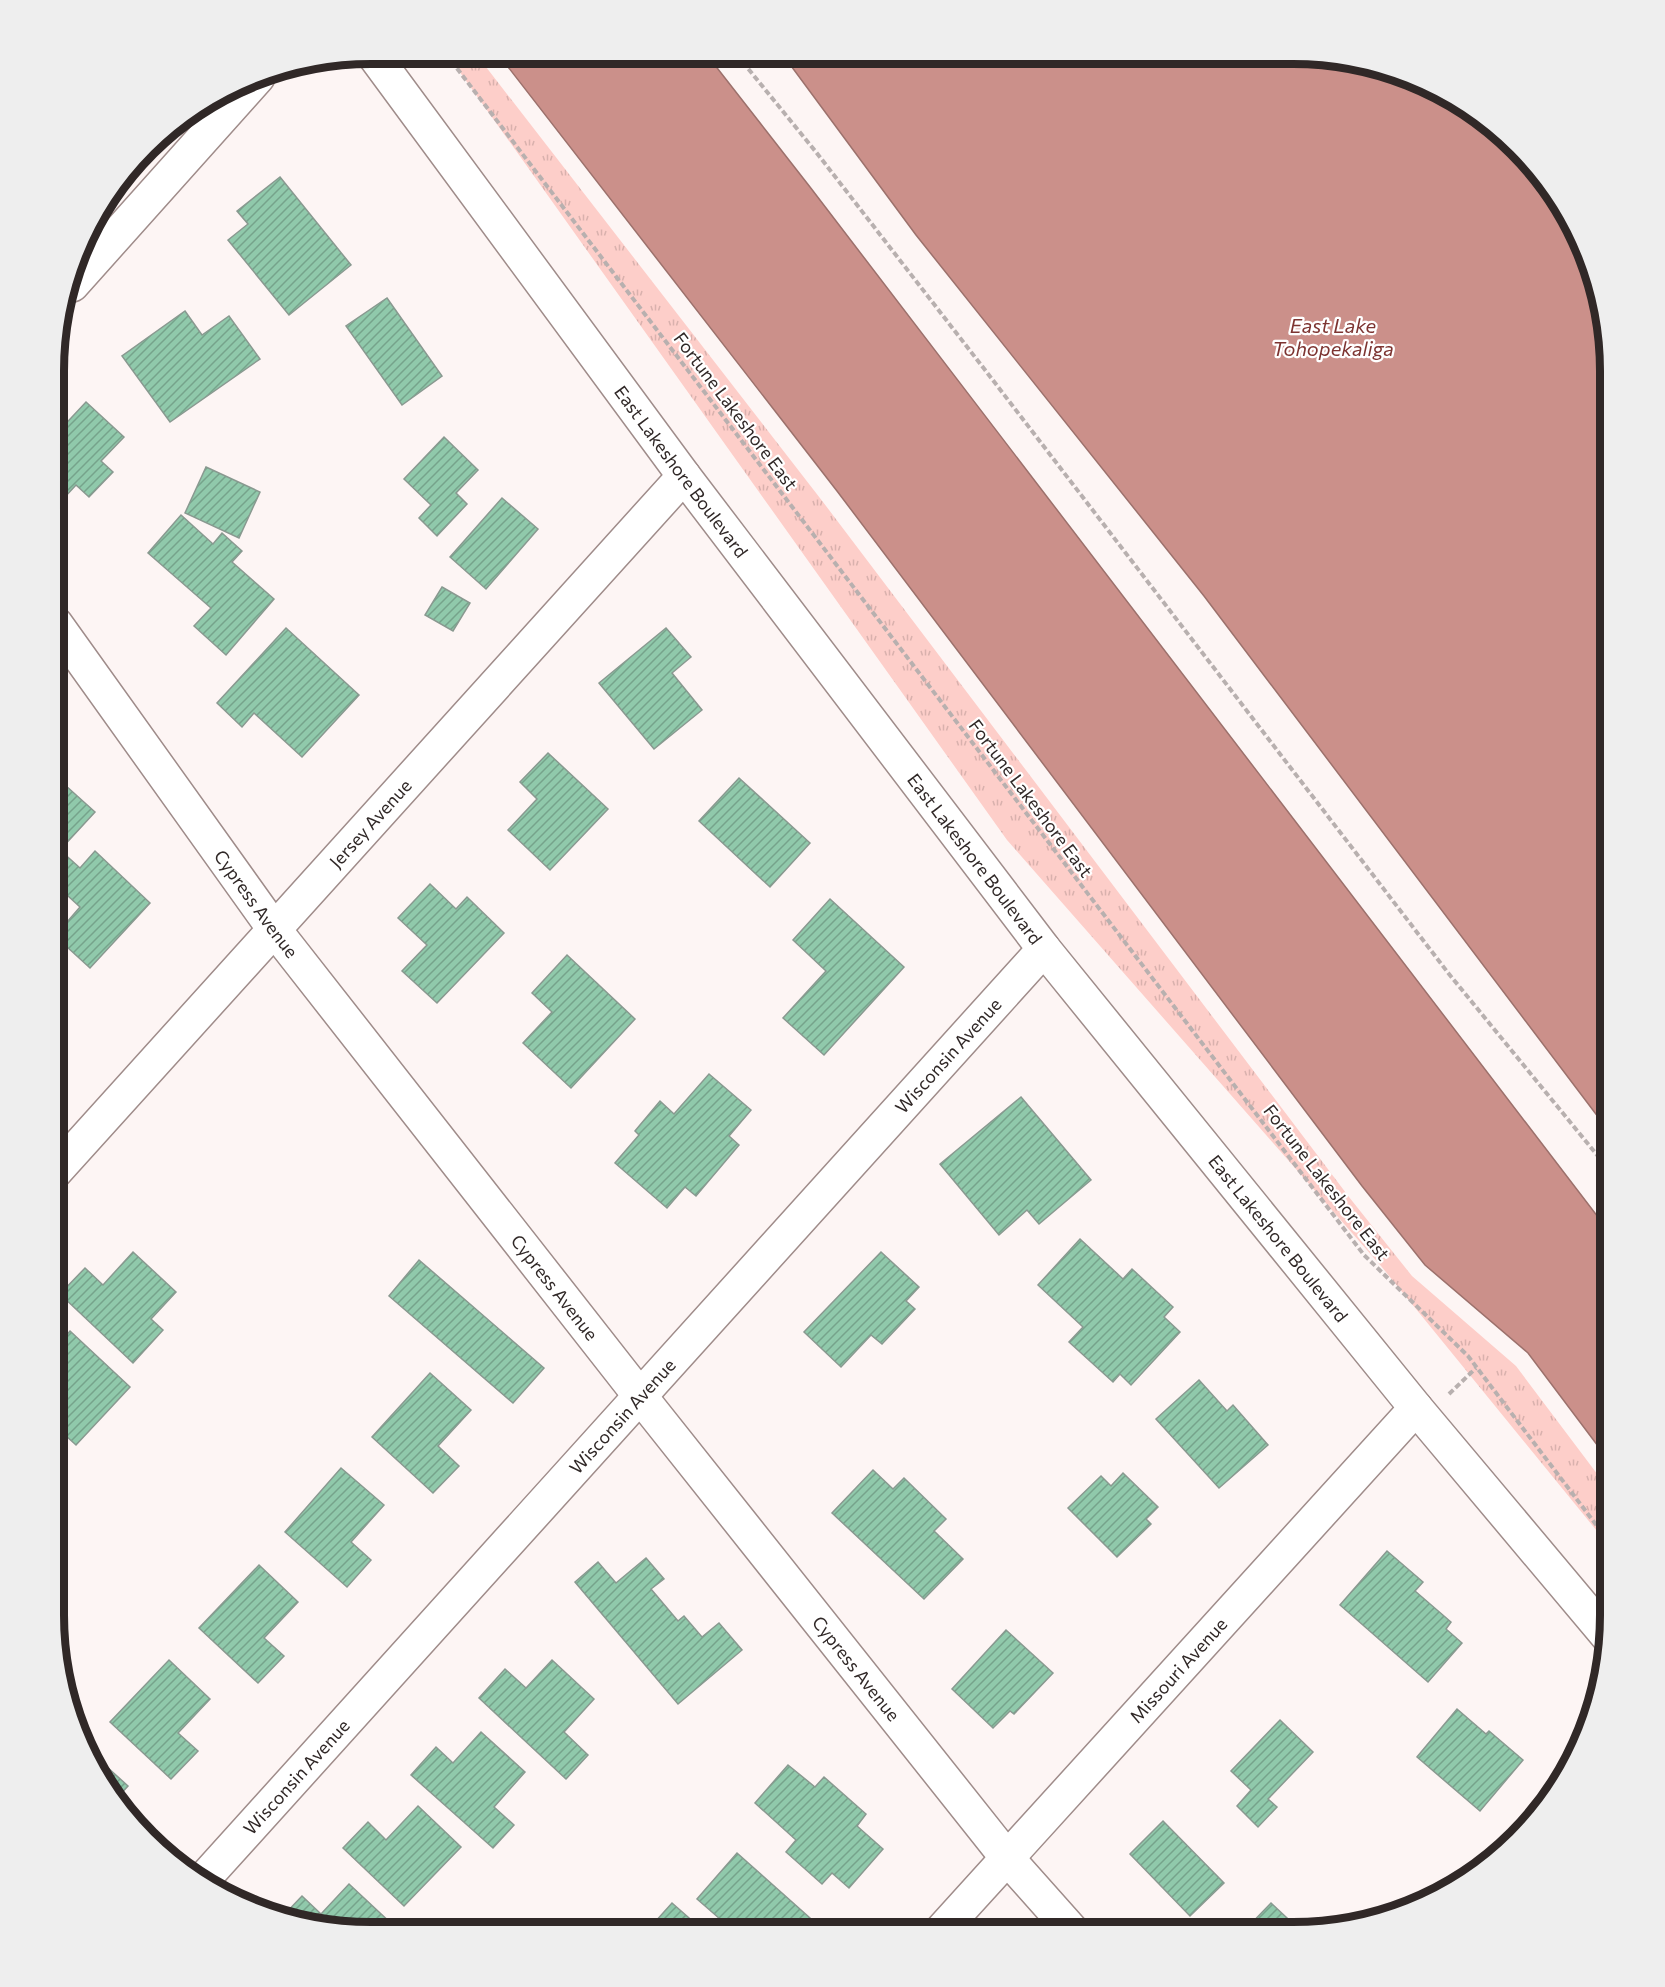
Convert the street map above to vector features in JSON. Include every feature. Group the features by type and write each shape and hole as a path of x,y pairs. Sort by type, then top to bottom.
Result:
{"street":[{"name":"East Lakeshore Boulevard","path":"380,64 684,476 1044,949 1416,1408 1600,1627"},
{"path":"80,276 244,92"},
{"name":"Jersey Avenue","path":"64,1162 684,476"},
{"name":"Cypress Avenue","path":"64,635 274,930 640,1396 1008,1858 1064,1922"},
{"name":"Wisconsin Avenue","path":"207,1875 1044,949"},
{"name":"Missouri Avenue","path":"949,1922 1416,1408"}],"path":[{"name":"Fortune Lakeshore East","path":"454,64 1364,1255 1468,1356 1600,1530"},
{"path":"744,64 816,152 1449,974 1600,1159"}],"green space":[{"path":"454,64 484,64 823,502 1349,1197 1412,1276 1516,1366 1600,1478 1600,1535 1381,1266 1007,840"}],"water":[{"path":"506,64 714,64 1600,1220 1600,1449 1528,1353 1425,1265 1362,1186 837,491"},
{"name":"East Lake Tohopekaliga","path":"790,64 1293,64 1353,70 1411,88 1464,116 1511,154 1537,185 1559,218 1577,254 1595,312 1600,352 1600,1119 1204,596 916,235"}],"building":[{"path":"280,177 351,265 289,315 228,240 248,224 237,211"},
{"path":"387,298 442,376 402,405 346,326"},
{"path":"185,311 202,335 229,316 260,359 170,422 122,356"},
{"path":"86,402 124,437 101,461 113,472 89,497 76,485 64,498 64,426"},
{"path":"444,437 478,470 456,493 467,504 437,536 419,518 431,505 404,479"},
{"path":"206,467 260,492 239,538 185,513"},
{"path":"502,498 538,529 486,589 450,557"},
{"path":"181,515 213,544 222,533 242,551 232,562 274,599 226,655 194,626 211,608 148,553"},
{"path":"442,587 470,603 453,631 425,615"},
{"path":"286,628 359,695 302,757 254,713 242,727 217,703"},
{"path":"666,628 691,657 672,673 702,710 654,749 599,683"},
{"path":"548,753 608,809 550,870 508,830 537,799 520,782"},
{"path":"739,778 810,843 770,887 699,821"},
{"path":"64,786 95,812 64,846"},
{"path":"95,851 150,903 90,968 64,944 64,926 80,907 64,892 64,854 80,868"},
{"path":"430,884 456,909 467,897 504,933 437,1003 402,971 427,945 398,918"},
{"path":"830,899 904,967 824,1055 783,1018 826,971 793,940"},
{"path":"567,955 635,1019 571,1088 523,1043 552,1012 532,993"},
{"path":"709,1074 751,1110 729,1136 739,1145 696,1196 685,1187 667,1208 615,1163 639,1135 635,1131 660,1101 674,1114"},
{"path":"1021,1097 1091,1180 1039,1224 1027,1210 999,1235 940,1164"},
{"path":"1080,1239 1123,1279 1132,1269 1173,1307 1164,1317 1180,1332 1131,1385 1120,1374 1113,1382 1069,1342 1083,1327 1038,1285"},
{"path":"133,1252 176,1292 151,1319 163,1330 133,1363 64,1298 64,1290 85,1268 103,1285"},
{"path":"881,1252 919,1287 906,1301 915,1309 882,1344 871,1335 841,1367 804,1332"},
{"path":"419,1260 544,1368 513,1403 389,1296"},
{"path":"70,1331 130,1387 76,1445 64,1434 64,1338"},
{"path":"430,1373 471,1410 438,1446 459,1466 433,1493 372,1437"},
{"path":"1199,1380 1227,1411 1233,1405 1268,1445 1219,1488 1156,1419"},
{"path":"341,1468 384,1505 351,1542 371,1560 347,1587 285,1532"},
{"path":"873,1470 893,1489 904,1478 946,1519 934,1531 963,1559 924,1599 832,1513"},
{"path":"1123,1473 1158,1507 1146,1519 1151,1524 1117,1557 1068,1508 1101,1476 1111,1486"},
{"path":"1387,1551 1423,1582 1415,1591 1451,1622 1446,1629 1462,1643 1428,1682 1340,1605"},
{"path":"646,1558 664,1579 651,1589 678,1621 684,1616 702,1637 719,1623 742,1650 678,1704 575,1582 598,1562 616,1583"},
{"path":"259,1565 298,1602 264,1638 284,1656 258,1683 199,1628"},
{"path":"1006,1630 1053,1673 1014,1714 1010,1711 993,1728 952,1689"},
{"path":"169,1660 210,1699 178,1733 198,1751 171,1779 110,1722"},
{"path":"552,1660 594,1699 564,1732 588,1755 566,1779 479,1698 505,1669 526,1688"},
{"path":"1457,1709 1486,1734 1489,1731 1523,1760 1480,1811 1417,1757"},
{"path":"1280,1720 1313,1752 1268,1799 1277,1807 1258,1827 1237,1806 1251,1790 1231,1771"},
{"path":"481,1732 525,1772 494,1807 514,1825 493,1848 411,1775 436,1747 453,1763"},
{"path":"103,1763 128,1786 121,1793"},
{"path":"788,1765 815,1787 824,1777 866,1814 857,1826 883,1849 849,1888 832,1873 822,1884 786,1852 796,1840 755,1803"},
{"path":"418,1806 461,1847 404,1906 343,1848 368,1822 386,1840"},
{"path":"1163,1821 1224,1883 1190,1916 1130,1854"},
{"path":"737,1853 815,1922 723,1922 697,1899"},
{"path":"349,1884 390,1922 332,1920 288,1911 302,1896 321,1914"},
{"path":"672,1903 694,1922 655,1922"},
{"path":"1271,1903 1291,1922 1253,1922"}]}
